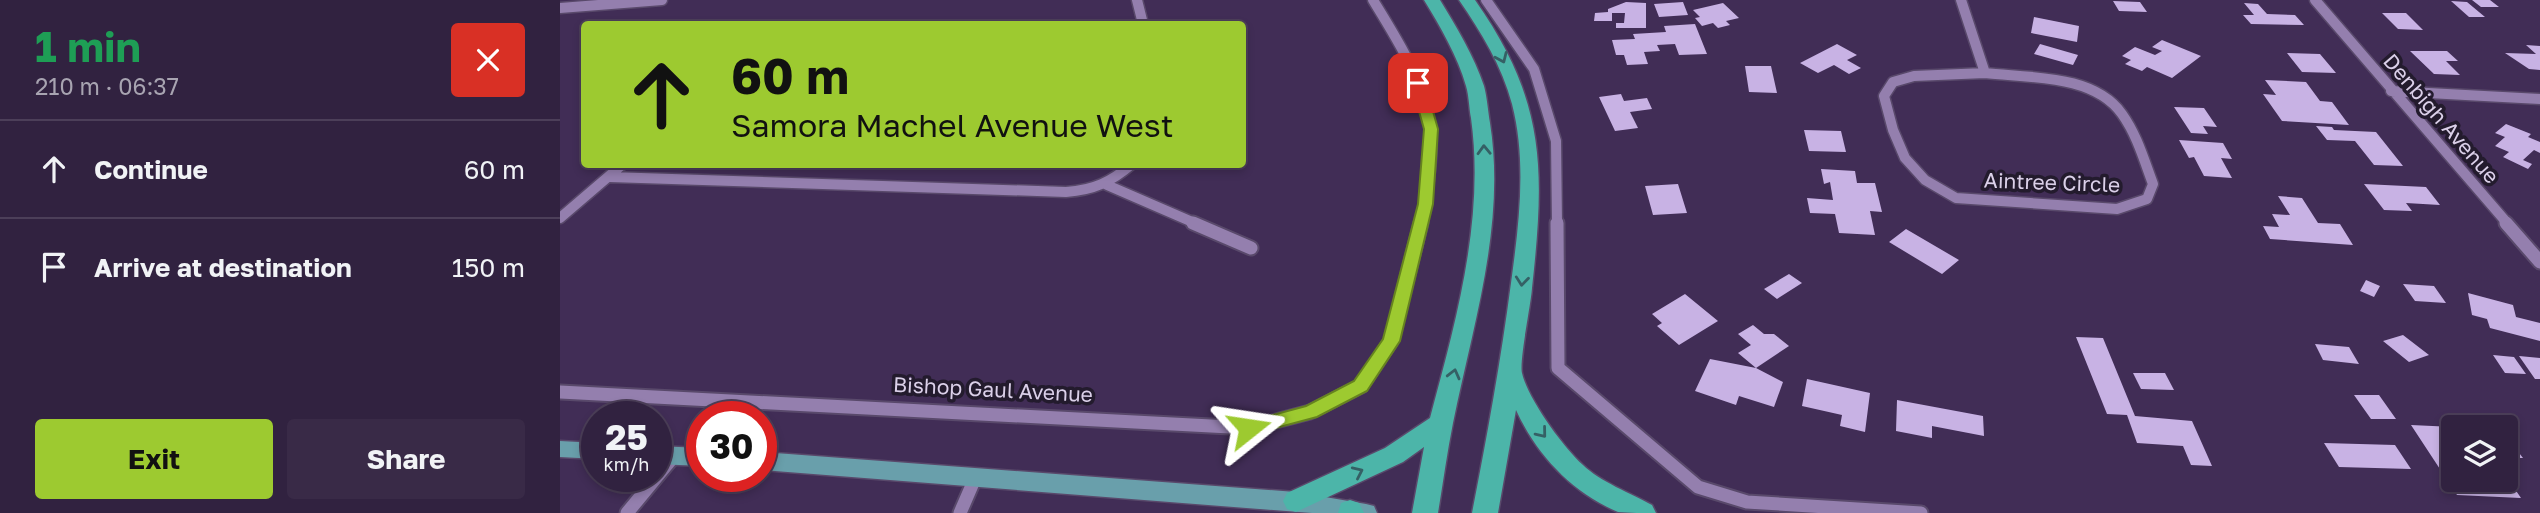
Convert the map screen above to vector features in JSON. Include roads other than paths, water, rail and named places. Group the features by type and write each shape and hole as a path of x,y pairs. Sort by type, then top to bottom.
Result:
{"highway":[{"path":"1425,513 1441,423 1465,329 1474,280 1483,216 1485,152 1475,86 1445,21 1432,0"},
{"path":"1467,0 1494,41 1524,117 1530,183 1510,372 1485,513"},
{"path":"1510,372 1534,423 1575,474 1643,513"},
{"path":"1296,501 1394,455 1441,423"}],"main road":[{"path":"560,449 581,450"},
{"path":"777,462 1296,501 1355,512"}],"street":[{"path":"560,8 662,0"},
{"path":"1137,0 1142,21"},
{"path":"1373,0 1418,83 1431,129 1426,204 1391,341"},
{"path":"1486,0 1534,69 1556,141 1558,368 1698,487 1747,502 1922,513"},
{"path":"1961,0 1985,73"},
{"name":"Denbigh Avenue","path":"2315,0 2540,262"},
{"name":"Aintree Circle","path":"1985,73 2080,86 2116,105 2153,184 2147,199 2116,209 1956,198 1932,188 1914,174 1892,131 1884,96 1893,82 1914,76 1985,73"},
{"path":"2391,91 2540,99"},
{"path":"560,218 619,168"},
{"path":"610,177 1052,192 1082,191 1107,186 1127,168"},
{"path":"1107,186 1251,248"},
{"name":"Bishop Gaul Avenue","path":"560,392 1249,428 1310,412 1361,386 1391,341"},
{"path":"960,513 976,476"},
{"path":"627,513 641,492"}]}
